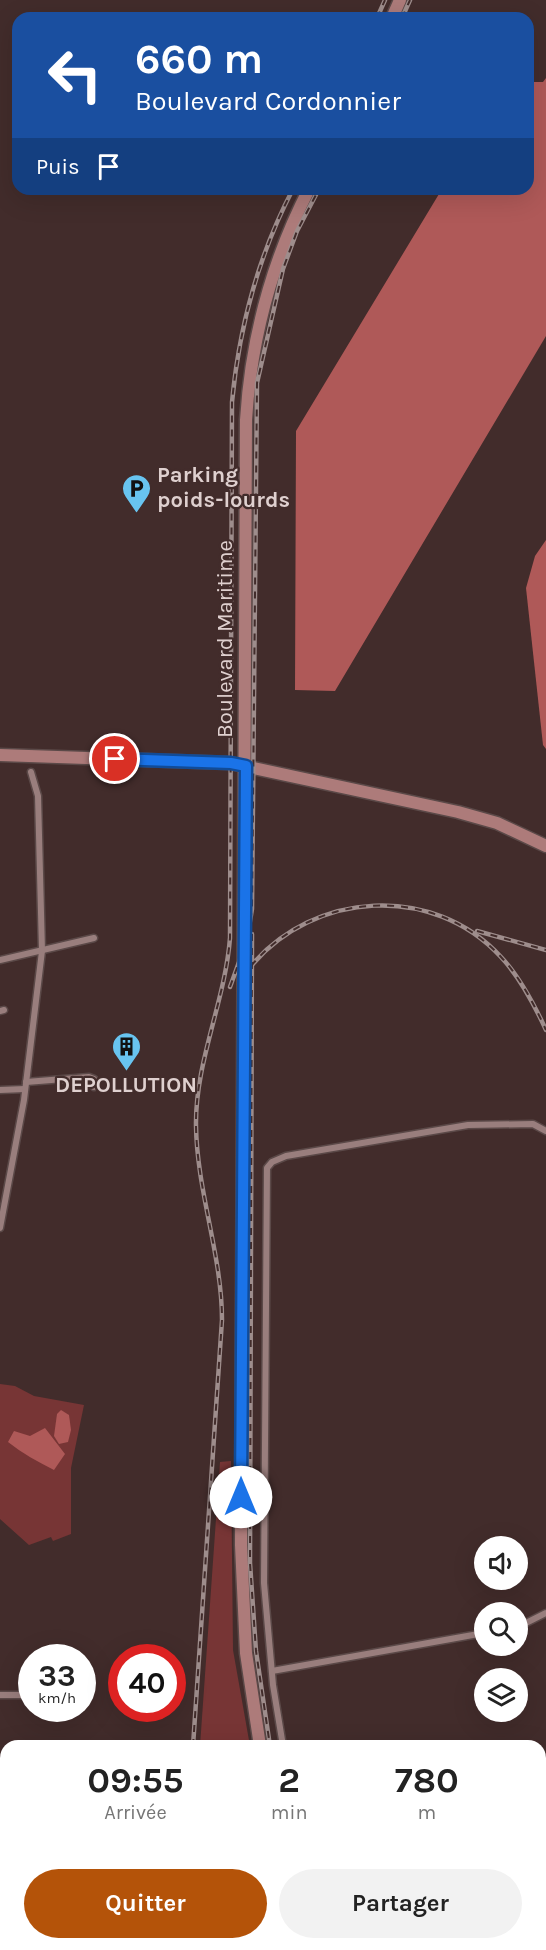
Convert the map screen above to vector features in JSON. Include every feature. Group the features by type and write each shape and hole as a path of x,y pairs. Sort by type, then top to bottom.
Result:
{"street":[{"name":"Boulevard Maritime","path":"259,1740 246,1653 241,1545 246,420 249,381 276,259 306,195"},
{"path":"0,755 231,763 459,812 497,823 546,846"},
{"path":"0,1228 26,1085 42,951 38,796 31,772"},
{"path":"0,960 94,938"},
{"path":"0,1090 89,1077 94,1079 94,1087"},
{"path":"282,1740 266,1623 262,1534 267,1168 272,1162 286,1156 468,1125 533,1124 546,1131"},
{"path":"528,1622 546,1613"},
{"path":"272,1671 474,1635"},
{"path":"0,1695 18,1695"}],"shaded area":[{"path":"546,78 546,336 335,691 295,690 296,431 438,195 534,195 534,82 543,82"},
{"path":"546,540 546,749 543,745 526,588 535,556"},
{"path":"0,1384 15,1386 34,1396 84,1405 71,1468 71,1534 53,1541 51,1537 29,1545 0,1519"},
{"path":"61,1410 69,1415 71,1430 68,1442 59,1444 54,1436 57,1414"},
{"path":"45,1428 65,1454 54,1470 8,1442 14,1431 30,1436"},
{"path":"231,1461 233,1650 249,1740 200,1740 220,1462"}],"railway":[{"path":"380,12 385,0"},
{"path":"405,12 410,0"},
{"path":"193,1740 222,1320 218,1272 200,1175 196,1126 200,1079 227,962 230,938 232,402 235,374 252,292 270,239 290,195"},
{"path":"230,987 247,940 252,909 257,383 283,269 297,231 316,195"},
{"path":"251,966 277,941 307,923 340,911 374,906 409,908 442,917 473,933 501,957 526,991 546,1030"},
{"path":"477,931 546,950"},
{"path":"252,934 250,1563 256,1651 269,1740"}],"place":[{"name":"Parking poids-lourds","path":"136,514"},
{"name":"DEPOLLUTION","path":"126,1072"}],"route":[{"path":"115,759 231,763 246,766 241,1497"}]}
